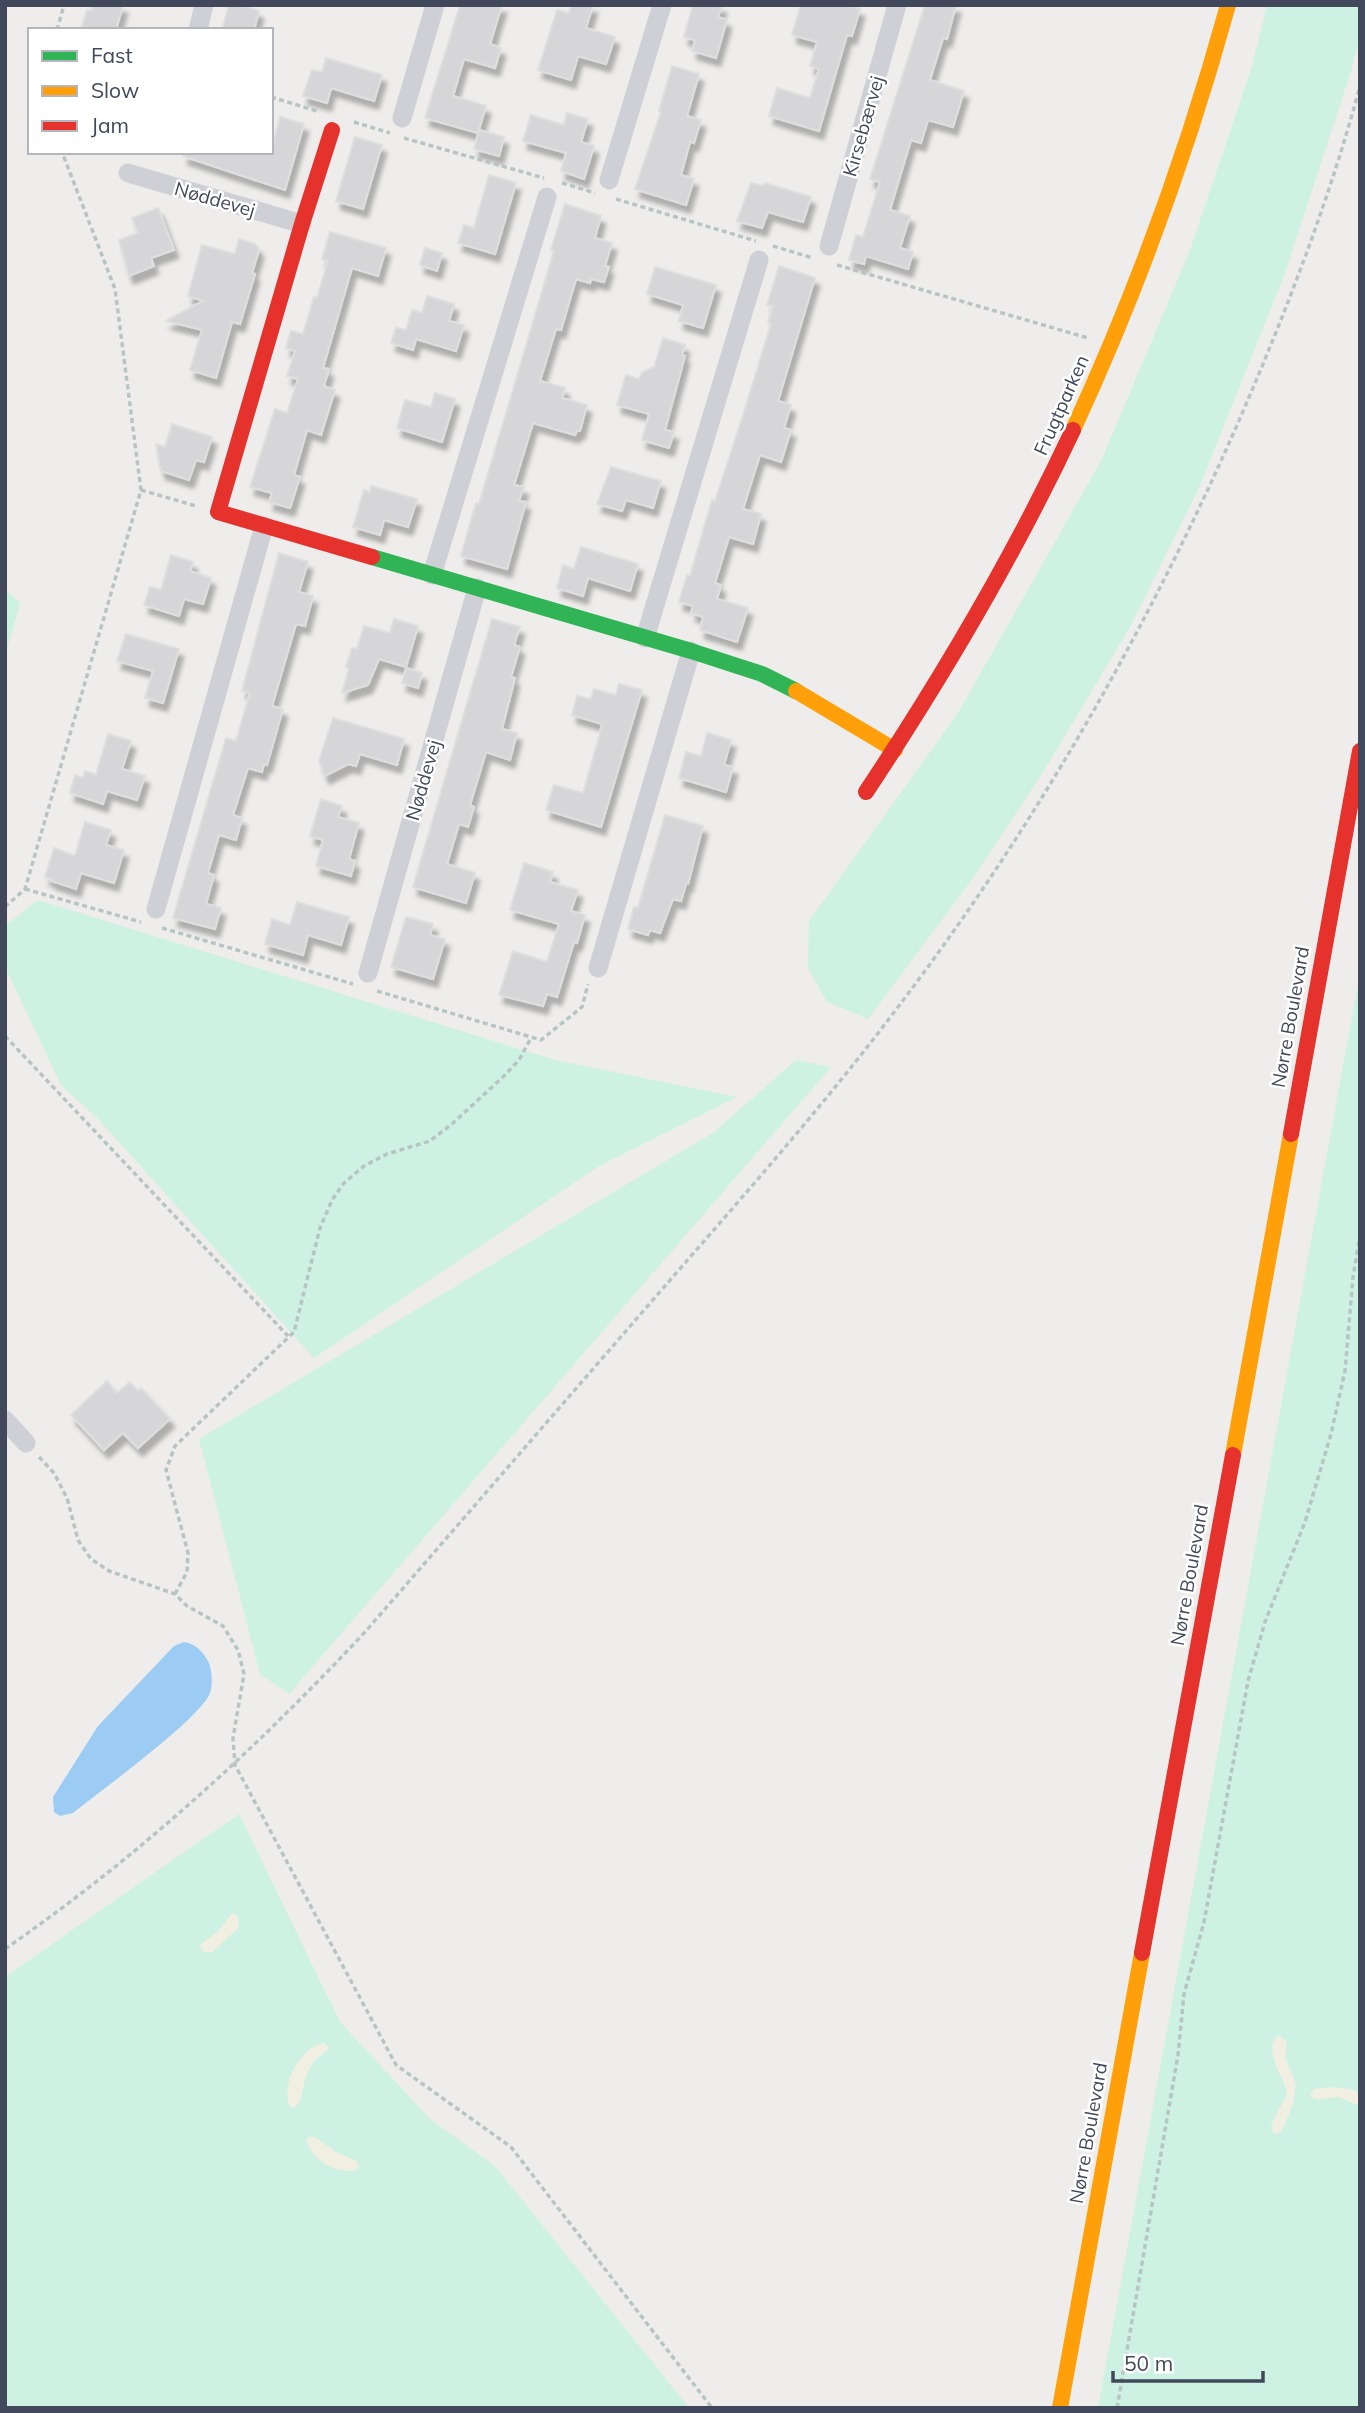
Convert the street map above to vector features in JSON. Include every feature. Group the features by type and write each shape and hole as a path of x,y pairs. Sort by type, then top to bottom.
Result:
{"main road":[{"name":"Frugtparken","path":"866,792 984,607 1045,492 1111,345 1153,241 1210,70 1228,5"},
{"path":"331,122 218,512 762,674 815,700 895,750"},
{"name":"Nørre Boulevard","path":"1060,2408 1360,751"}],"street":[{"path":"198,28 204,5"},
{"path":"402,118 435,5"},
{"path":"606,188 662,5"},
{"name":"Kirsebærvej","path":"823,255 897,5"},
{"name":"Nøddevej","path":"128,173 302,224"},
{"path":"432,575 547,197"},
{"path":"645,638 759,260"},
{"path":"156,909 264,526"},
{"name":"Nøddevej","path":"369,983 477,588"},
{"path":"598,968 691,651"},
{"path":"5,1420 26,1443"}],"path":[{"path":"58,28 64,5"},
{"path":"5,1949 64,1908 149,1840 235,1765 308,1693 365,1632 810,1118 900,1005 996,870 1059,769 1142,623 1210,487 1268,351 1320,216 1360,86"},
{"path":"273,98 331,122"},
{"path":"352,121 606,188"},
{"path":"5,907 25,889 141,490 115,289 63,154"},
{"path":"616,200 823,255 1111,345"},
{"path":"141,490 218,512"},
{"path":"25,889 369,983 541,1040 582,1007 592,970 598,968"},
{"path":"5,1036 288,1336"},
{"path":"175,1594 187,1572 188,1553 166,1470 175,1446 294,1332 320,1228 332,1200 344,1183 364,1166 387,1154 430,1141 446,1129 519,1060 531,1038"},
{"path":"1117,2408 1178,2055 1185,1994 1204,1922 1248,1681 1265,1622 1305,1522 1331,1434 1345,1371 1353,1277 1360,1236"},
{"path":"26,1443 54,1473 67,1498 78,1540 91,1559 109,1571 175,1594 187,1605 223,1626 238,1650 244,1674 233,1738 235,1765 396,2065 510,2147 712,2408"}],"green space":[{"path":"1267,5 1360,5 1360,36 1285,273 1198,490 1129,629 1045,769 976,874 868,1019 827,1002 808,968 809,921 958,713 1101,461 1189,253 1252,66"},
{"path":"5,589 20,603 5,656"},
{"path":"38,900 555,1060 737,1097 599,1166 314,1358 98,1119 61,1085 5,967 5,926"},
{"path":"1360,973 1360,2408 1098,2408"},
{"path":"796,1060 831,1067 289,1694 260,1674 199,1439 713,1133"},
{"path":"239,1814 340,2022 430,2119 495,2166 689,2408 5,2408 5,1977"}],"sand":[{"path":"232,1913 238,1916 239,1927 213,1952 203,1952 200,1945 218,1931"},
{"path":"1279,2035 1287,2042 1285,2057 1296,2085 1293,2104 1282,2131 1276,2134 1271,2125 1287,2094 1273,2055 1272,2047"},
{"path":"324,2043 329,2048 311,2066 298,2103 294,2108 290,2107 288,2088 294,2068 307,2051"},
{"path":"1332,2087 1360,2093 1360,2104 1338,2097 1316,2100 1310,2096 1314,2089"},
{"path":"308,2137 315,2137 336,2152 357,2161 359,2167 357,2170 341,2170 319,2160 309,2147 306,2140"}],"water":[{"path":"184,1642 198,1648 209,1664 211,1689 203,1704 170,1736 73,1813 60,1816 54,1812 53,1797 98,1726 174,1646"}],"building":[{"path":"93,5 123,5 117,28 82,28 87,10 91,11"},
{"path":"229,5 259,11 255,28 223,28"},
{"path":"460,5 502,5 490,44 501,48 495,68 464,59 453,96 486,106 478,133 425,118"},
{"path":"571,5 593,5 586,28 615,37 606,64 578,56 571,80 538,70 557,10 569,13"},
{"path":"693,5 722,5 718,17 727,20 716,58 692,51 695,40 684,37"},
{"path":"801,5 847,5 860,9 852,36 847,35 819,131 769,116 777,88 810,98 819,69 810,66 817,42 792,35"},
{"path":"925,5 956,5 947,39 943,38 930,80 964,91 953,127 928,120 921,143 911,140 890,210 910,216 900,248 913,252 908,269 866,256 864,264 849,260 856,235 863,237 880,182 870,179"},
{"path":"326,58 382,75 374,101 331,88 327,103 303,96 312,70 322,72"},
{"path":"672,66 699,74 687,116 701,120 694,143 690,142 681,175 694,179 686,205 635,189 661,112 659,111"},
{"path":"567,113 588,119 581,142 594,146 584,179 561,171 566,153 523,141 531,115 564,125"},
{"path":"280,117 304,124 285,190 183,156 273,154"},
{"path":"479,130 504,137 499,156 474,149"},
{"path":"355,137 382,145 363,209 336,201"},
{"path":"489,175 516,183 495,254 458,243 464,225 474,228"},
{"path":"751,183 764,186 765,183 811,197 803,222 768,212 762,228 737,221"},
{"path":"565,204 601,216 595,238 612,243 605,266 609,267 604,282 591,279 590,283 576,279 561,330 556,329 540,381 565,388 562,398 587,405 580,431 575,435 533,423 514,485 524,487 519,501 526,502 507,569 461,556 554,251 551,250"},
{"path":"158,208 174,250 151,258 154,266 129,276 119,240 138,233 132,218"},
{"path":"330,232 386,248 378,276 352,268 323,368 329,369 324,386 335,390 321,435 307,430 294,475 300,477 290,508 269,502 272,493 250,487 275,409 287,413 298,379 287,376 295,351 286,348 291,331 303,334 314,297 317,298 328,261 322,259"},
{"path":"239,239 255,244 259,250 240,324 232,322 216,378 190,370 202,330 166,321 203,301 188,296 202,245 235,254"},
{"path":"425,248 442,253 437,271 420,265"},
{"path":"779,266 815,278 778,401 791,405 784,428 791,430 781,462 760,455 743,509 761,514 753,544 729,537 715,583 721,585 717,599 748,608 737,642 700,630 703,617 691,613 693,606 679,602 687,575 690,576 712,500 715,501 771,324 768,323 773,306 767,305"},
{"path":"655,267 716,285 703,328 679,321 683,305 647,294"},
{"path":"427,296 454,304 449,321 464,325 456,351 416,339 413,350 391,343 396,328 406,330 412,310 422,313"},
{"path":"663,338 685,345 682,355 685,356 665,430 674,432 669,448 642,440 649,414 617,405 626,375 639,379 642,372 654,367"},
{"path":"435,393 455,399 442,442 397,428 405,400 431,407"},
{"path":"172,424 212,437 204,462 196,460 189,480 161,471 156,444 165,447"},
{"path":"611,467 661,481 653,508 626,500 622,511 597,504"},
{"path":"371,486 417,499 408,527 384,520 380,535 353,527 364,490 370,492"},
{"path":"581,547 638,564 630,591 588,578 583,596 557,588 563,565 574,569"},
{"path":"279,553 308,562 299,592 313,596 305,626 296,624 272,706 283,709 267,765 264,764 262,772 248,768 233,815 242,818 236,840 219,835 208,873 214,875 206,904 221,908 215,929 173,918 226,738 236,741 250,693 242,691"},
{"path":"171,555 193,562 190,571 211,578 203,604 184,599 179,616 144,605 150,587 161,590"},
{"path":"394,619 418,626 406,667 379,659 368,685 342,693 352,648 357,649 364,626 390,633"},
{"path":"492,619 520,627 514,645 520,647 511,677 515,678 502,729 517,733 510,760 486,752 470,805 474,807 468,827 459,824 447,864 475,873 466,903 413,887"},
{"path":"126,634 179,649 163,703 145,698 153,671 117,661"},
{"path":"406,668 422,673 418,688 402,683"},
{"path":"619,684 642,690 601,827 546,810 554,785 583,793 598,741 602,724 572,715 577,696 591,699 594,689 616,695"},
{"path":"333,718 404,739 397,765 360,754 356,766 348,764 325,776 319,761"},
{"path":"707,733 731,740 724,765 733,767 726,792 679,778 686,752 701,756"},
{"path":"108,734 131,741 122,769 145,776 137,800 107,791 103,804 70,793 75,775 83,778 85,771 96,775"},
{"path":"321,799 342,806 338,817 359,823 349,859 355,861 351,876 316,866 323,840 310,836"},
{"path":"665,815 703,826 681,901 673,899 660,933 650,930 648,935 628,929 634,907 638,908"},
{"path":"85,822 111,830 106,845 124,850 114,883 81,873 76,889 51,881 52,879 45,877 54,848 75,856"},
{"path":"524,863 553,872 550,882 578,890 571,911 585,915 557,997 547,994 543,1006 499,995 513,951 547,962 559,924 510,910"},
{"path":"297,902 349,917 341,945 308,935 303,955 265,944 272,919 290,925"},
{"path":"406,917 433,924 430,935 445,939 433,979 391,967"},
{"path":"107,1381 117,1393 130,1382 138,1391 141,1388 170,1419 138,1448 123,1433 104,1450 71,1415"}],"traffic: fast":[{"path":"372,557 691,651 762,674 796,691"}],"traffic: slow":[{"path":"1073,430 1119,325 1160,220 1196,114 1228,5"},
{"path":"796,691 895,750"},
{"path":"1233,1455 1291,1134"},
{"path":"1060,2408 1142,1953"}],"traffic: jam":[{"path":"332,130 218,512 372,557"},
{"path":"866,792 976,615 1027,523 1073,430"},
{"path":"1291,1134 1360,751"},
{"path":"1142,1953 1233,1455"}]}
